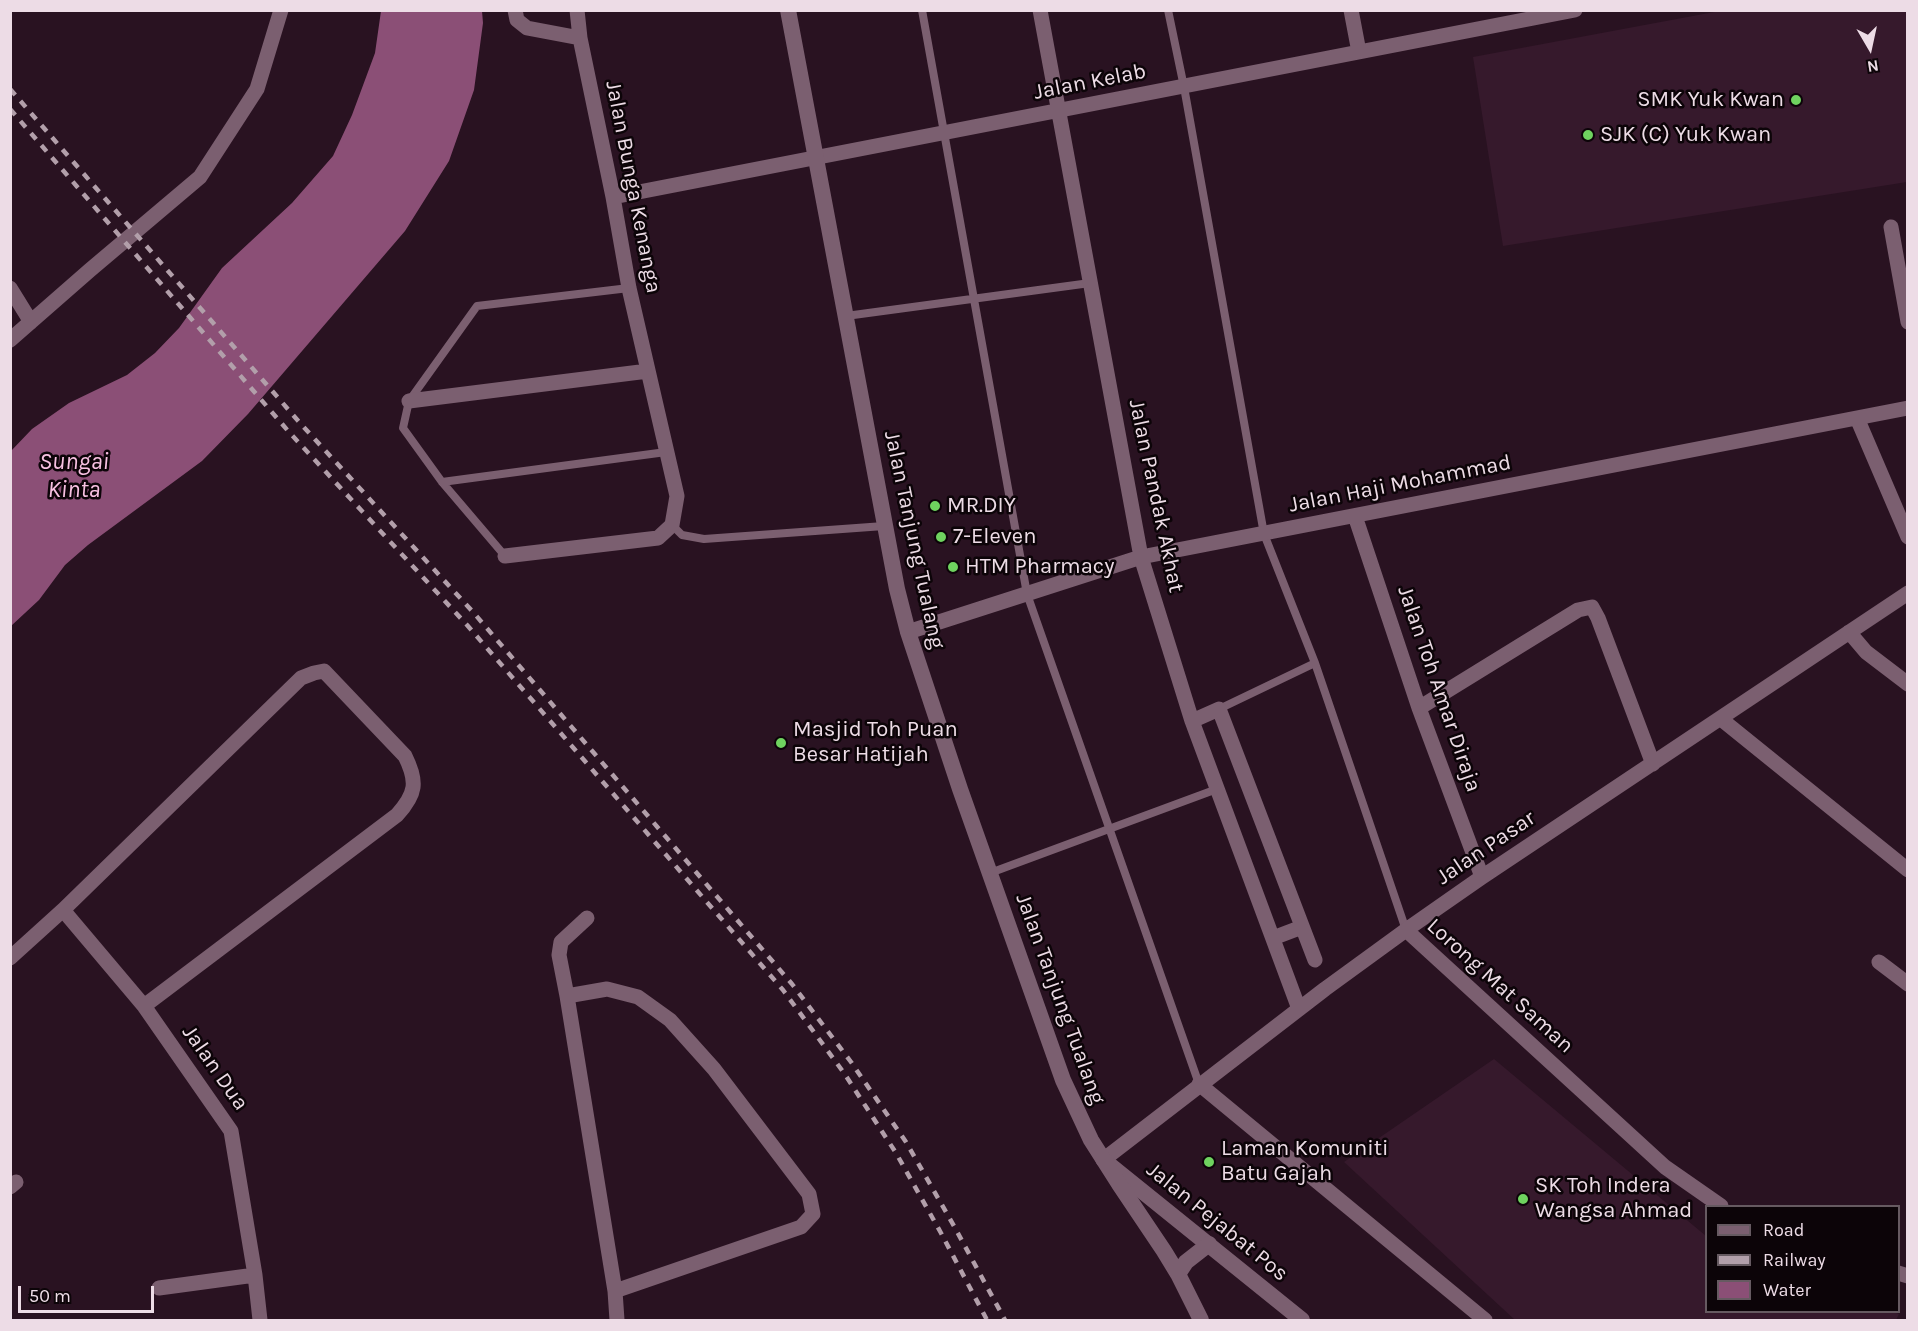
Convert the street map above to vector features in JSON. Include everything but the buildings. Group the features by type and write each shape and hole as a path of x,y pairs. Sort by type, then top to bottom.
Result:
{"main road":[{"name":"Jalan Tanjung Tualang","path":"788,10 897,589 908,632 1063,1080 1103,1160 1178,1274 1201,1320"},
{"name":"Jalan Pejabat Pos","path":"1103,1160 1302,1320"},
{"path":"1178,1274 1186,1262 1209,1244"}],"street":[{"path":"10,340 200,177 257,89 281,10"},
{"path":"515,10 517,20 527,28 580,38"},
{"name":"Jalan Bunga Kenanga","path":"577,10 580,38 614,197 628,288 677,496 672,525"},
{"name":"Jalan Pandak Akhat","path":"1040,10 1141,557 1192,722 1299,1009"},
{"path":"1351,10 1359,52"},
{"name":"Jalan Kelab","path":"614,197 1575,10"},
{"path":"1891,227 1908,321"},
{"path":"10,288 31,322"},
{"path":"409,400 648,371"},
{"name":"Jalan Haji Mohammad","path":"908,632 1141,557 1908,408"},
{"path":"1857,418 1908,537"},
{"name":"Jalan Toh Amar Diraja","path":"1355,516 1419,708 1482,877"},
{"path":"505,556 658,538 672,525"},
{"name":"Jalan Pasar","path":"1103,1160 1199,1084 1406,930 1908,593"},
{"path":"1419,708 1578,610 1592,607 1653,764"},
{"path":"1849,632 1866,652 1908,684"},
{"path":"10,958 63,910 301,678 324,671 405,756 413,772 414,788 408,803 397,815 144,1005"},
{"path":"1192,722 1219,709 1315,960"},
{"path":"1720,719 1908,870"},
{"name":"Jalan Dua","path":"63,910 144,1005 231,1131 255,1275 260,1320"},
{"path":"587,918 561,942 559,955 615,1291 617,1320"},
{"path":"1273,938 1302,927"},
{"name":"Lorong Mat Saman","path":"1406,930 1665,1167 1720,1205"},
{"path":"1879,962 1908,984"},
{"path":"567,996 607,989 638,997 670,1020 714,1069 809,1194 813,1214 801,1227 615,1291"},
{"path":"1199,1084 1485,1320"},
{"path":"159,1288 255,1275"}],"lane":[{"path":"922,10 1027,594 1199,1084"},
{"name":"Lorong Mat Saman","path":"1168,10 1184,87 1264,534 1315,663 1406,930"},
{"path":"846,316 1090,283"},
{"path":"505,556 441,482 403,428 409,400 477,306 628,288"},
{"path":"441,482 666,452"},
{"path":"672,525 682,535 704,539 885,526"},
{"path":"1219,709 1315,663"},
{"path":"990,873 1217,789"}],"shaded area":[{"path":"1725,10 1907,11 1907,182 1503,246 1473,57"},
{"name":"SK Toh Indera Wangsa Ahmad","path":"1494,1059 1705,1235 1705,1313 1899,1314 1896,1320 1515,1320 1344,1162"}],"water":[{"name":"Sungai Kinta","path":"381,11 482,11 483,23 474,90 449,161 405,231 248,414 202,461 88,545 65,565 39,600 11,626 11,451 32,429 69,403 127,375 155,353 179,328 222,268 292,203 333,156 352,115 375,53"}],"railway":[{"path":"10,89 300,423 473,612 792,984 851,1062 906,1142 1005,1320"},
{"path":"10,109 289,432 467,625 783,990 844,1073 896,1153 987,1320"}],"place":[{"name":"SMK Yuk Kwan","path":"1796,100"},
{"name":"SJK (C) Yuk Kwan","path":"1588,135"},
{"name":"MR.DIY","path":"935,506"},
{"name":"7-Eleven","path":"941,537"},
{"name":"HTM Pharmacy","path":"953,567"},
{"name":"Masjid Toh Puan Besar Hatijah","path":"781,743"},
{"name":"Laman Komuniti Batu Gajah","path":"1209,1162"},
{"name":"SK Toh Indera Wangsa Ahmad","path":"1523,1199"}]}
